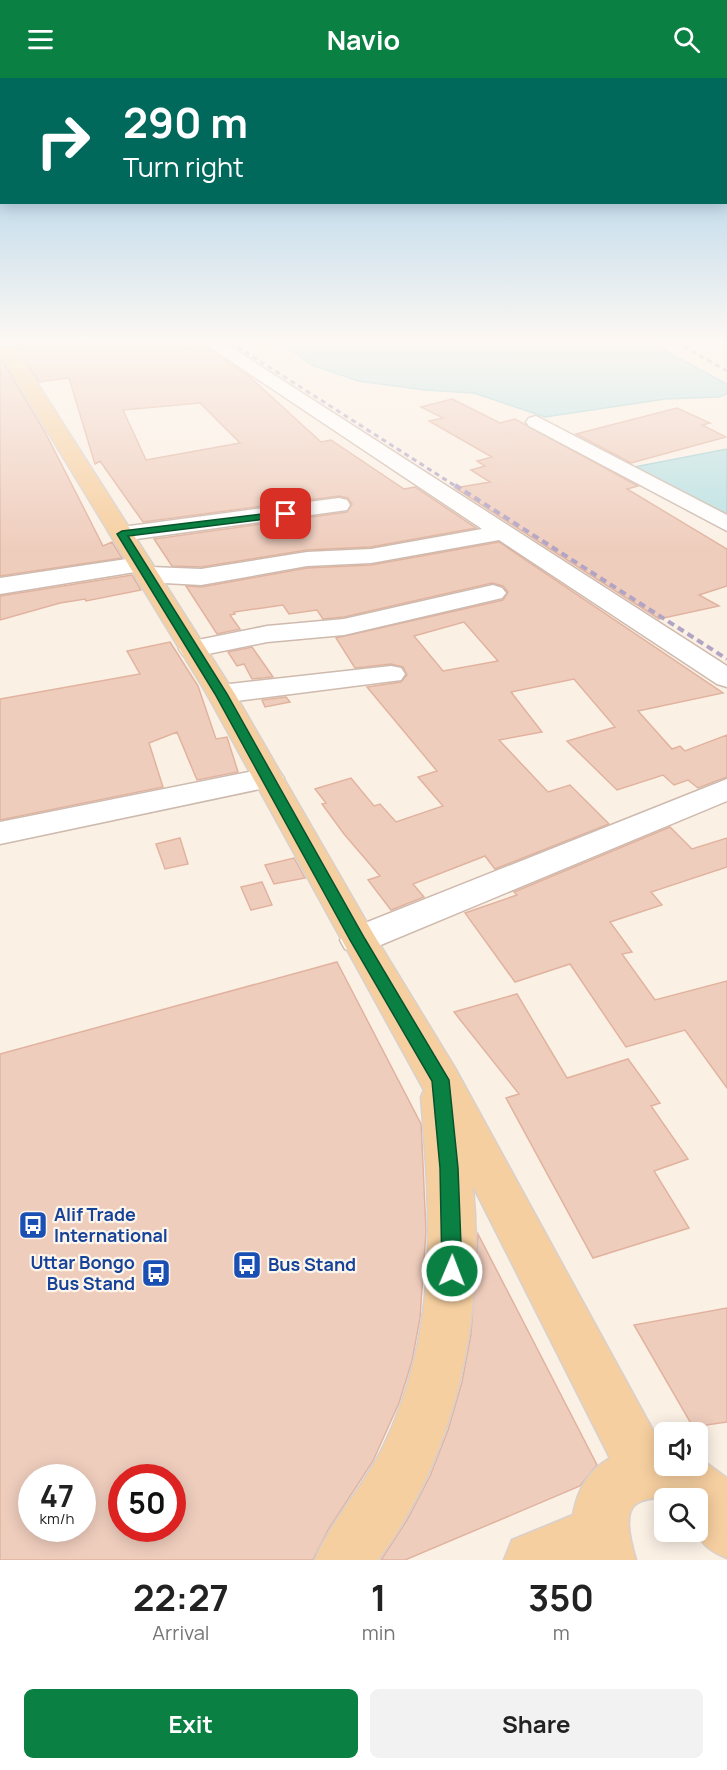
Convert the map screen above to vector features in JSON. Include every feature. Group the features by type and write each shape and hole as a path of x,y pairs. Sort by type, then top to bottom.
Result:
{"main road":[{"path":"45,411 221,694 358,940 440,1080 645,1470"},
{"path":"343,1560 383,1502 404,1463 435,1379 444,1342 452,1293 453,1249 440,1080"},
{"path":"532,1560 604,1546 601,1510 610,1491 625,1478 645,1470 666,1471 686,1478 705,1493 720,1512 727,1530"}],"street":[{"path":"317,411 727,678"},
{"path":"536,422 727,524"},
{"path":"122,534 286,514 339,505"},
{"path":"0,586 143,569 212,576 307,559 371,556 503,532"},
{"path":"193,650 267,634 344,627 494,593"},
{"path":"221,694 391,674"},
{"path":"0,834 268,778"},
{"path":"358,940 547,865 727,789"}],"water":[{"path":"528,411 584,411 545,417"},
{"path":"727,449 727,515 634,467"}],"building":[{"path":"0,411 32,411 103,546 112,542 122,558 0,576"},
{"path":"79,411 124,411 146,460 240,443 208,411 287,411 321,442 331,440 404,489 415,487 476,528 371,547 307,550 201,567 172,566 154,539 347,512 352,504 348,498 339,496 143,522 100,461 95,464"},
{"path":"429,411 476,411 500,423 515,419 638,486 627,489 727,549 727,586 699,595 719,606 659,619 455,488 490,482 471,470 485,466 477,461 492,457 429,421 443,418"},
{"path":"665,411 684,411 710,423 702,425 726,437 631,463 576,434"},
{"path":"499,542 723,693 638,711 672,749 680,746 685,751 727,735 727,777 698,788 688,780 674,785 663,775 617,790 567,741 615,727 574,679 511,692 542,732 499,740 548,792 570,785 609,824 495,869 485,856 413,884 424,897 391,910 368,880 380,876 344,834 322,804 326,803 315,789 351,778 374,806 380,804 396,822 443,806 418,777 437,771 367,687 401,682 407,675 403,667 391,664 355,668 336,638 503,600 508,592 503,586 492,583 344,617 323,619 317,610 289,614 283,605 234,612 235,614 230,615 240,629 217,634 186,586 201,587 307,568 371,565","holes":["464,622 498,661 443,671 414,636"]},
{"path":"132,575 141,590 86,601 85,599 60,603 0,620 0,596"},
{"path":"170,642 198,686 216,739 227,737 238,772 197,780 177,732 149,743 163,787 0,820 0,699 140,674 127,651"},
{"path":"252,647 273,677 252,679 244,664 237,666 228,652"},
{"path":"286,697 290,702 265,707 262,700"},
{"path":"670,827 692,849 727,838 727,867 651,892 662,905 610,922 632,952 622,954 655,1000 727,981 727,1088 685,1030 626,1047 570,964 515,982 465,913 517,895 514,892"},
{"path":"180,838 188,864 165,869 156,844"},
{"path":"294,858 305,878 274,884 265,865"},
{"path":"262,882 272,905 251,910 241,887"},
{"name":"Bus Stand","path":"337,962 421,1124 426,1231 420,1318 412,1361 399,1403 373,1461 328,1530 313,1560 0,1560 0,1054"},
{"path":"517,994 567,1078 628,1059 660,1103 651,1106 688,1159 654,1171 689,1228 593,1258 506,1098 519,1094 454,1012"},
{"path":"478,1234 597,1465 580,1486 405,1560 381,1560 407,1520 430,1476 448,1430 462,1382 471,1334"},
{"path":"727,1308 727,1422 708,1425 708,1422 690,1422 634,1325"}],"railway":[{"path":"338,411 457,487"},
{"path":"455,485 727,659"}],"place":[{"name":"Alif Trade International","path":"33,1225"},
{"name":"Bus Stand","path":"247,1265"},
{"name":"Uttar Bongo Bus Stand","path":"156,1273"}],"route":[{"path":"286,514 122,534 221,694 358,940 440,1080 449,1168 452,1271"}]}
